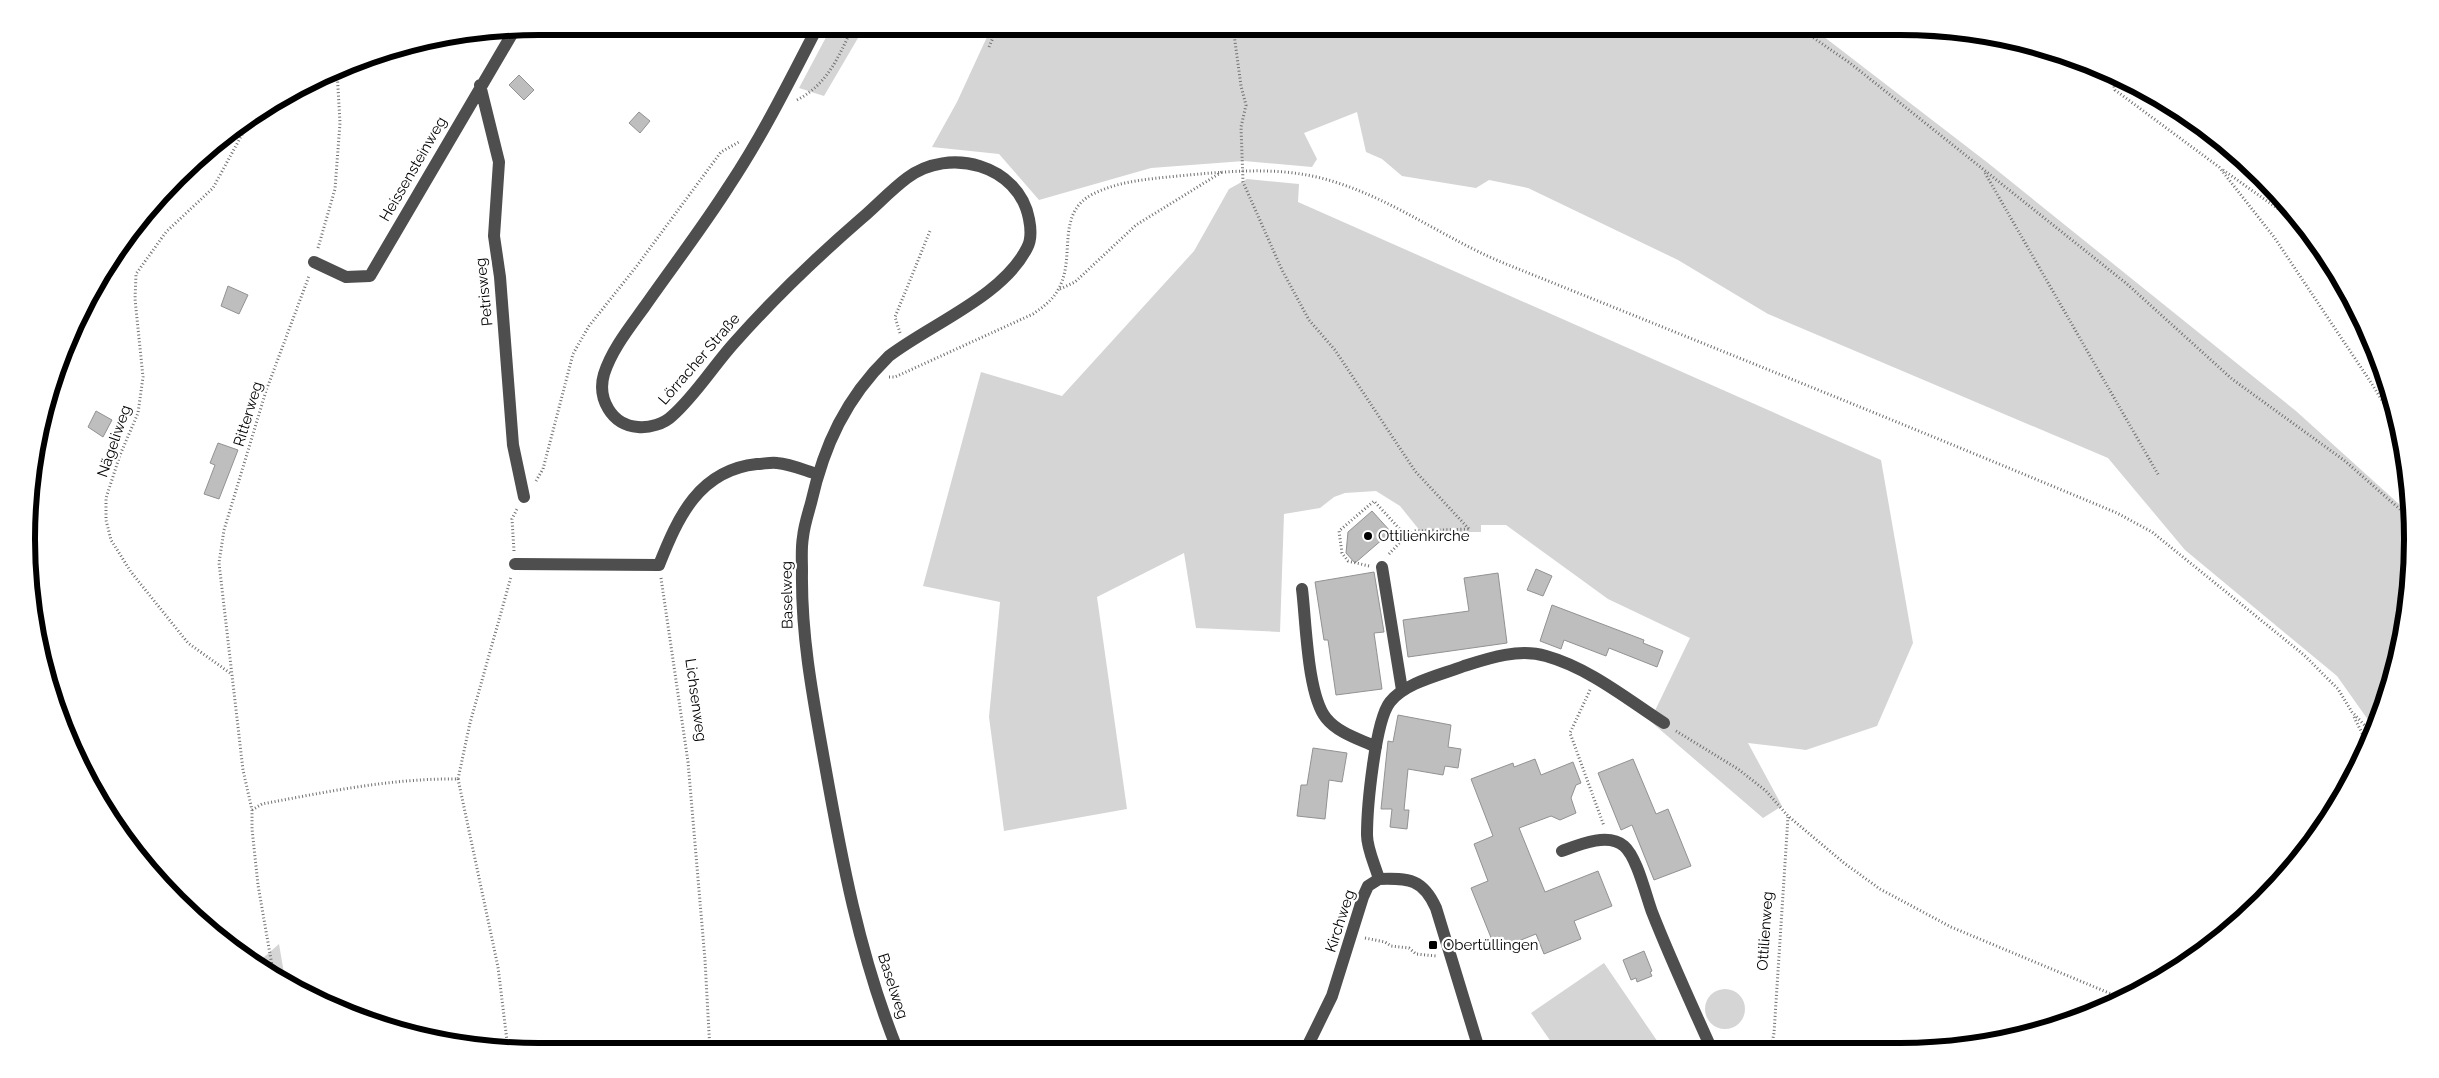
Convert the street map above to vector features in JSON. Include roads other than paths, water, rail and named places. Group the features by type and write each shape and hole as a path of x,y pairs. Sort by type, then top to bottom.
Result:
{"street":[{"name":"Lörracher Straße","path":"813,35 762,132 730,185 621,341 605,372 601,392 604,402 622,423 638,427 655,426 671,418 735,342 783,291 910,176 936,164 960,162 979,166 1000,175 1017,190 1026,205 1029,220"},
{"name":"Heissensteinweg","path":"314,262 346,277 370,276 480,85 511,36"},
{"name":"Petrisweg","path":"480,85 499,162 494,208 494,236 500,277 513,445 524,497"},
{"name":"Baselweg","path":"895,1043 870,969 848,889 806,650 802,594 803,537 817,474 839,419 875,369 906,343 996,285 1019,263 1029,245 1031,232 1029,220"},
{"path":"515,564 659,565 682,515 701,490 726,470 776,462 817,474"},
{"path":"1382,568 1402,690"},
{"path":"1302,589 1312,680 1318,704 1326,717 1341,731 1376,747"},
{"path":"1477,1043 1436,908 1428,892 1416,882 1402,878 1379,878 1366,837 1378,728 1389,702 1402,690 1468,665 1514,653 1546,656 1596,678 1664,723"},
{"path":"1562,851 1585,843 1609,840 1623,845 1631,856 1652,913 1709,1043"},
{"name":"Kirchweg","path":"1309,1043 1332,996 1363,897 1368,886 1379,878"}],"place":[{"name":"Ottilienkirche","path":"1368,536"},
{"name":"Obertüllingen","path":"1433,945"}]}
